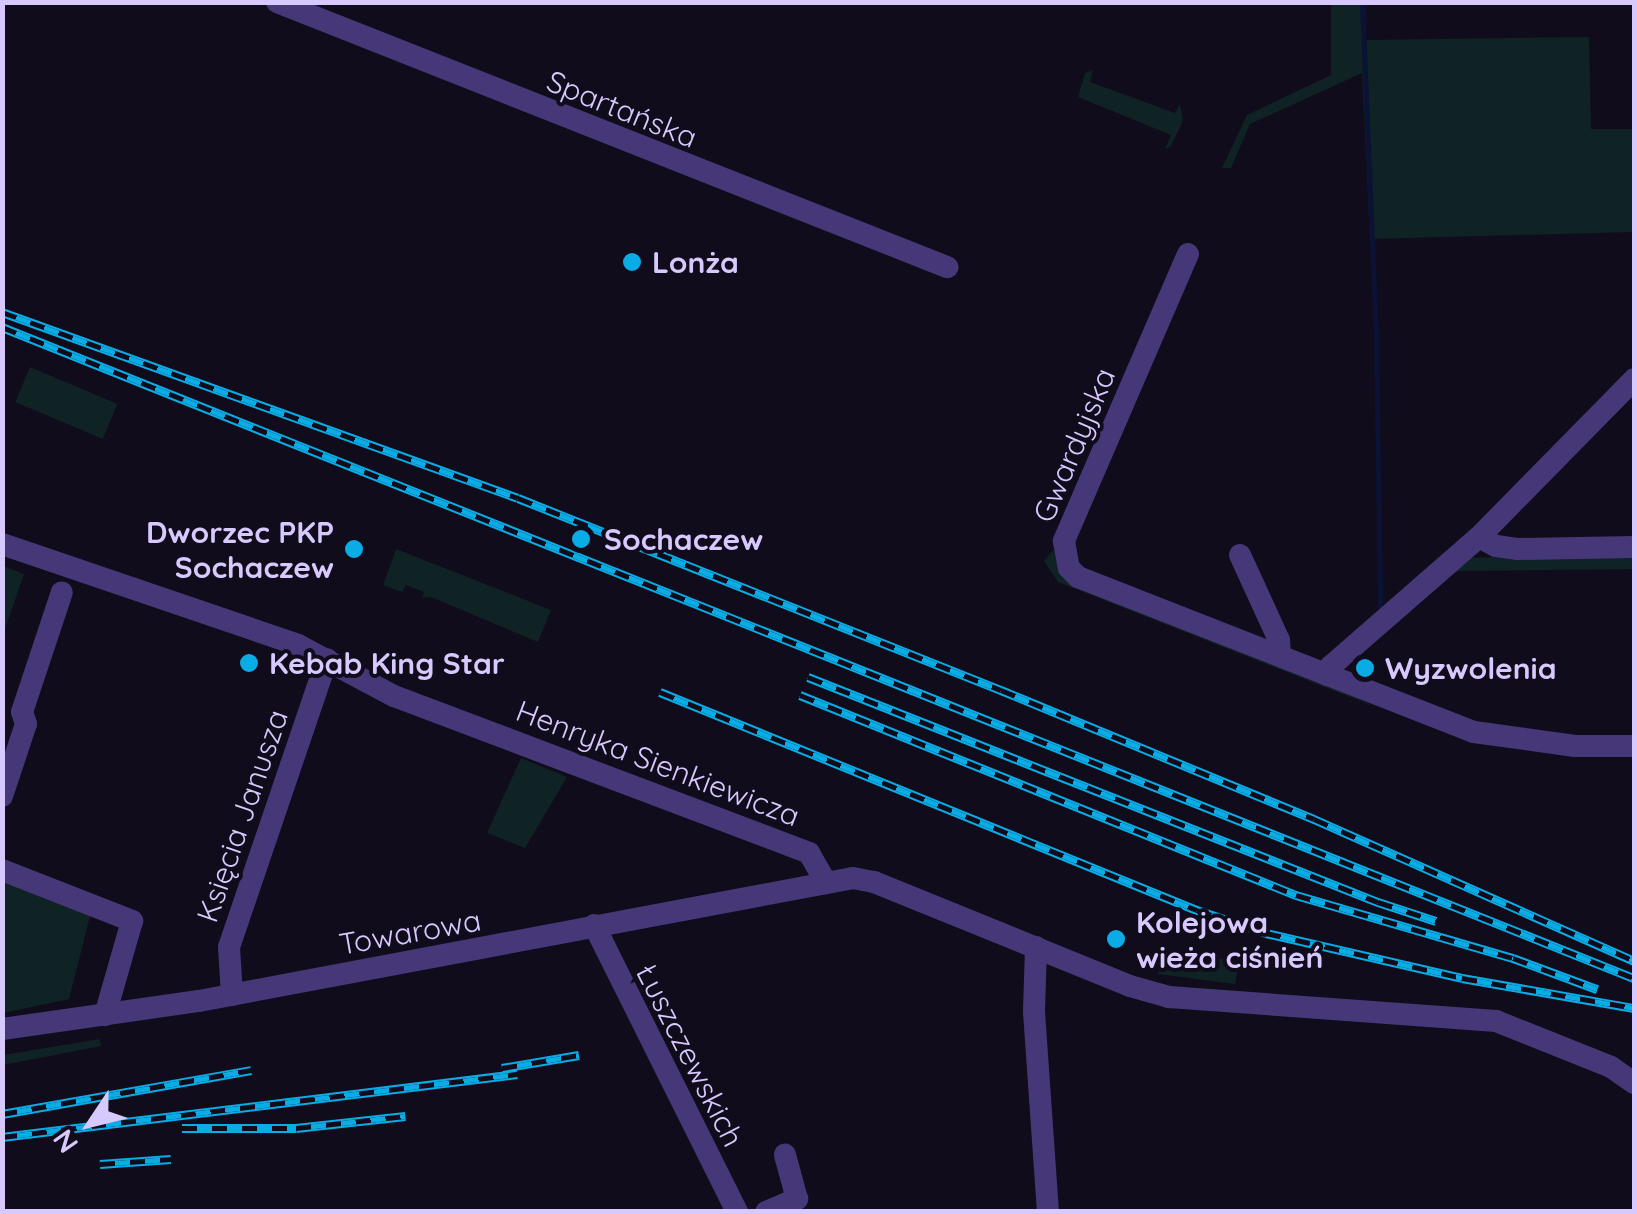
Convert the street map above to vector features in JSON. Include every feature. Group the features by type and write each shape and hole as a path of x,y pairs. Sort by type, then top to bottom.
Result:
{"street":[{"name":"Spartańska","path":"277,2 947,267"},
{"name":"Gwardyjska","path":"1188,254 1064,541 1064,558 1078,577 1474,732 1509,739 1634,746"},
{"path":"1327,675 1331,666 1479,537 1634,378"},
{"path":"1479,537 1496,546 1517,549 1634,546"},
{"name":"Henryka Sienkiewicza","path":"2,544 255,632 327,660 371,685 739,830 809,853 825,881"},
{"path":"1240,555 1280,640 1280,654"},
{"path":"2,796 26,724 22,712 62,592"},
{"name":"Księcia Janusza","path":"232,995 229,948 327,660"},
{"path":"2,870 132,922 105,1014"},
{"path":"825,881 874,882 1130,986 1169,997 1496,1021 1611,1066 1634,1083"},
{"name":"Towarowa","path":"2,1029 232,995 825,881"},
{"name":"Łuszczewskich","path":"594,925 737,1212"},
{"path":"1036,947 1034,1012 1048,1212"},
{"path":"766,1212 798,1199 785,1155"}],"green space":[{"path":"1331,3 1365,3 1366,40 1589,37 1591,129 1634,129 1634,232 1370,239 1362,73 1250,124 1231,168 1222,168 1247,115 1331,75"},
{"path":"1093,70 1090,82 1175,113 1180,104 1183,121 1171,146 1165,149 1171,135 1078,97 1085,73"},
{"path":"30,367 117,404 103,439 15,402"},
{"path":"1055,548 1060,565 1378,708 1058,582 1044,561"},
{"path":"396,549 551,610 538,642 431,597 422,598 424,592 406,585 402,592 383,585"},
{"path":"1634,554 1634,569 1457,571 1342,670 1464,558"},
{"path":"2,566 24,574 3,635"},
{"path":"521,758 567,777 525,848 487,833"},
{"path":"2,878 91,912 69,999 3,1013"},
{"path":"1164,956 1209,967 1213,957 1239,963 1235,984 1158,974"},
{"path":"100,1039 101,1046 3,1065 3,1055"}],"waterway":[{"path":"1362,2 1376,342 1380,607"}],"railway":[{"path":"2,312 518,498 1001,690 1314,819 1634,961"},
{"path":"2,327 1634,978"},
{"path":"808,677 1378,902 1436,921"},
{"path":"660,692 1197,910 1266,933 1462,978 1634,1008"},
{"path":"800,695 1296,895 1513,958 1597,989"},
{"path":"502,1068 579,1055"},
{"path":"2,1114 251,1070"},
{"path":"2,1137 517,1074"},
{"path":"182,1128 296,1128 405,1116"},
{"path":"100,1164 171,1159"}],"place":[{"name":"Lonża","path":"632,262"},
{"name":"Sochaczew","path":"581,539"},
{"name":"Dworzec PKP Sochaczew","path":"354,549"},
{"name":"Kebab King Star","path":"249,663"},
{"name":"Wyzwolenia","path":"1365,668"},
{"name":"Kolejowa wieża ciśnień","path":"1116,939"}]}
